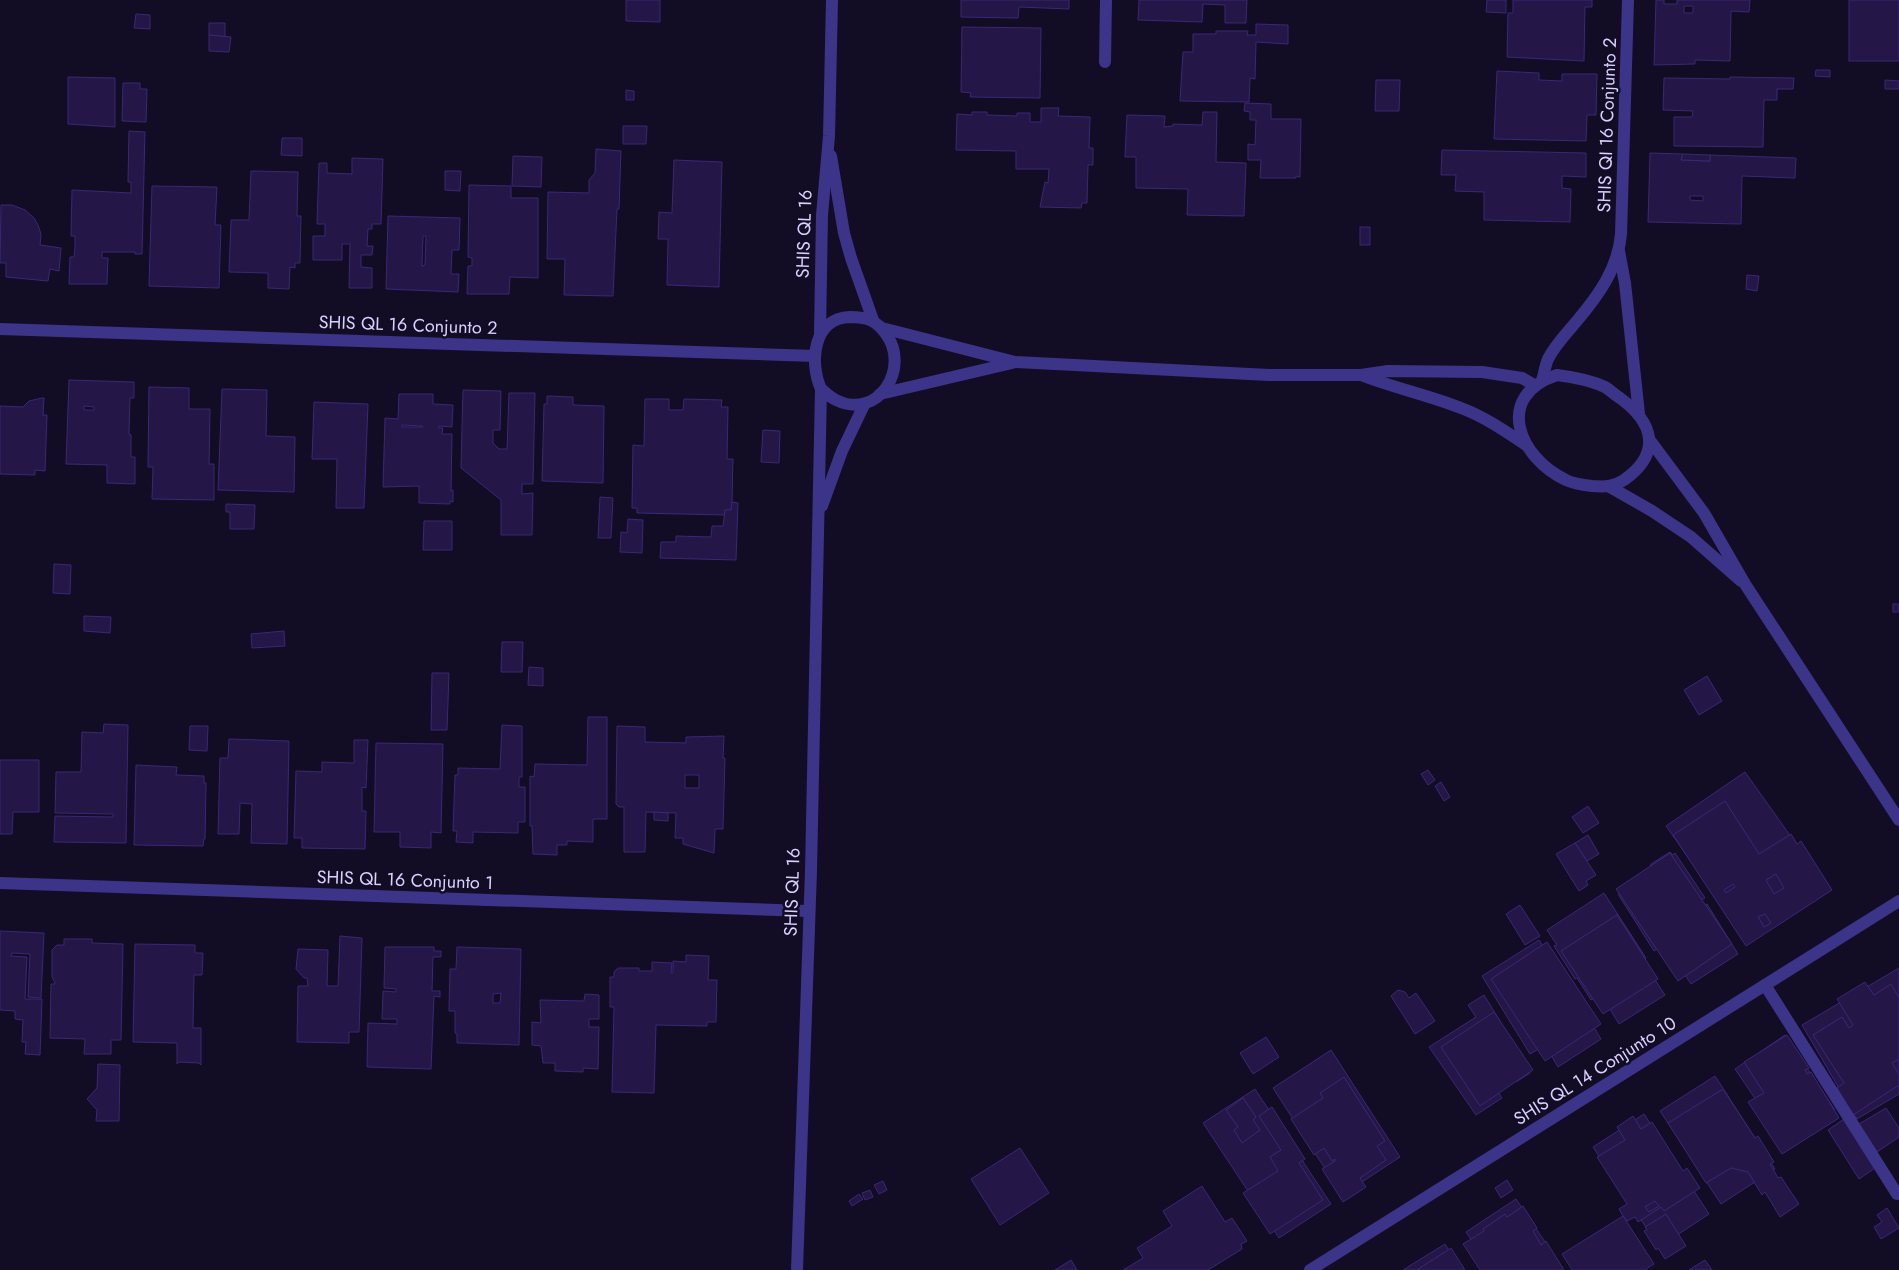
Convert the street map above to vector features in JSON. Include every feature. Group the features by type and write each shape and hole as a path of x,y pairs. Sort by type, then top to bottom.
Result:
{"street":[{"name":"SHIS QL 16","path":"820,333 822,215 829,136 832,0"},
{"path":"1105,62 1106,0"},
{"name":"SHIS QI 16 Conjunto 2","path":"1538,383 1556,346 1595,299 1607,280 1619,251 1628,0"},
{"name":"SHIS QL 16","path":"829,136 844,234 851,258 877,324"},
{"name":"SHIS QI 16 Conjunto 2","path":"1619,251 1625,283 1639,414"},
{"path":"1015,362 880,394 864,405 855,406 836,400 821,389 817,380 815,356 820,333 830,324 845,318 857,317 1015,362 1269,374 1361,375 1388,371 1482,372 1522,378 1538,383"},
{"path":"877,324 892,342 895,354 892,376 880,394"},
{"name":"SHIS QL 16 Conjunto 2","path":"0,329 815,356"},
{"path":"1361,375 1385,385 1462,408 1496,425 1526,445"},
{"path":"1610,487 1633,474 1645,459 1649,449 1646,426 1639,414 1606,388 1598,385 1557,375 1538,383 1526,395 1519,411 1521,434 1534,456 1565,480 1610,487 1675,526 1745,584"},
{"name":"SHIS QL 16","path":"797,1270 821,389"},
{"name":"SHIS QL 16","path":"818,516 842,451 864,405"},
{"path":"1649,439 1704,513 1745,584 1899,820"},
{"name":"SHIS QL 16 Conjunto 1","path":"0,883 808,911"},
{"name":"SHIS QL 14 Conjunto 10","path":"1310,1270 1899,901"},
{"path":"1765,985 1897,1194"}],"building":[{"path":"626,0 660,0 660,22 626,21"},
{"path":"961,0 1069,0 1069,9 1019,7 1018,18 961,17"},
{"path":"1139,0 1247,0 1246,23 1225,23 1225,5 1203,4 1202,22 1138,20"},
{"path":"1487,0 1506,0 1506,13 1486,12"},
{"path":"1513,0 1592,0 1592,7 1585,7 1584,61 1507,57 1508,13 1513,13"},
{"path":"1656,0 1664,0 1664,4 1677,4 1677,0 1750,0 1749,12 1731,11 1730,61 1695,60 1695,64 1654,65","holes":["1684,6 1693,6 1693,13 1684,13"]},
{"path":"1849,0 1899,0 1899,61 1849,61"},
{"path":"136,14 150,15 150,29 134,28"},
{"path":"209,23 225,23 225,37 209,35"},
{"path":"1256,24 1288,25 1288,44 1256,42 1255,79 1250,78 1249,102 1180,101 1183,52 1193,52 1193,34 1216,34 1216,31 1248,31 1247,35 1256,35"},
{"path":"962,27 1041,28 1040,98 970,97 971,93 961,92"},
{"path":"209,35 231,37 229,52 209,51"},
{"path":"1816,70 1830,70 1830,77 1815,76"},
{"path":"1497,71 1539,73 1539,80 1562,81 1562,74 1597,74 1596,115 1587,115 1586,141 1494,139"},
{"path":"68,77 115,78 115,127 68,124"},
{"path":"1730,77 1794,78 1793,89 1777,89 1777,100 1764,100 1763,147 1674,146 1674,117 1692,117 1693,111 1663,110 1664,78 1730,79"},
{"path":"1376,80 1400,80 1399,111 1375,111"},
{"path":"1885,80 1899,81 1899,89 1885,89"},
{"path":"123,83 140,83 140,89 147,89 146,122 122,121"},
{"path":"626,90 634,91 634,100 626,100"},
{"path":"1245,103 1271,104 1271,119 1301,119 1300,177 1260,178 1261,160 1248,160 1248,144 1255,145 1256,120 1250,120 1250,112 1244,111"},
{"path":"1041,108 1059,108 1058,116 1090,117 1089,148 1093,148 1093,165 1088,165 1087,203 1082,203 1081,208 1040,207 1045,182 1048,183 1049,169 1016,169 1016,151 956,150 957,114 972,115 972,112 987,112 987,115 1017,116 1017,113 1030,113 1030,122 1041,122"},
{"path":"1203,112 1217,112 1216,162 1246,163 1244,216 1187,215 1188,189 1136,188 1136,157 1125,157 1127,115 1165,116 1164,127 1173,126 1173,124 1202,125"},
{"path":"623,126 647,126 646,144 623,144"},
{"path":"129,131 145,132 142,254 135,254 135,252 102,252 102,258 108,258 107,284 69,284 70,257 74,257 75,247 75,236 71,236 72,190 131,193 131,182 128,182"},
{"path":"282,138 302,138 302,156 281,155"},
{"path":"596,149 621,151 613,296 564,295 565,259 547,259 548,192 589,193 589,180 595,173"},
{"path":"1442,150 1586,153 1586,177 1562,176 1562,188 1571,189 1570,222 1484,220 1484,192 1455,191 1456,175 1441,175"},
{"path":"1650,153 1683,154 1681,160 1710,161 1710,155 1796,158 1795,178 1742,176 1741,224 1648,222","holes":["1690,196 1703,196 1703,201 1690,200"]},
{"path":"1683,154 1710,155 1710,161 1681,160"},
{"path":"513,156 542,157 541,187 512,186"},
{"path":"352,158 383,159 381,224 372,224 372,229 368,229 367,246 373,246 372,255 361,255 361,267 372,268 372,288 349,288 350,244 342,244 342,260 313,260 313,236 325,236 325,224 317,224 319,163 327,163 327,173 352,174"},
{"path":"674,160 722,162 719,287 667,285 668,239 658,239 659,212 672,213"},
{"path":"251,171 298,172 297,216 301,216 300,263 295,263 295,268 290,267 289,289 268,288 268,273 229,272 231,220 249,220"},
{"path":"445,171 461,171 460,191 445,190"},
{"path":"469,185 511,186 511,198 538,198 538,278 510,277 509,294 467,294 468,266 472,266 472,258 468,257"},
{"path":"152,186 217,187 215,225 221,225 219,288 149,286"},
{"path":"1,205 12,205 25,210 34,218 38,225 41,234 40,245 61,248 59,271 50,269 48,281 6,277 6,263 0,263"},
{"path":"388,216 460,218 459,250 452,250 451,274 459,274 458,292 386,289","holes":["423,236 426,236 425,265 422,266"]},
{"path":"1360,227 1370,227 1370,245 1360,245"},
{"path":"1747,275 1759,276 1757,291 1746,289"},
{"path":"69,380 134,382 134,398 130,398 129,434 131,435 131,457 135,457 135,484 107,483 107,465 66,464","holes":["84,406 94,407 94,410 84,410"]},
{"path":"149,387 189,388 189,409 210,409 209,464 214,464 214,500 152,499 153,467 148,467"},
{"path":"222,389 267,390 266,436 295,437 294,492 218,490"},
{"path":"463,390 501,391 500,430 493,430 493,443 499,449 507,449 509,393 535,393 533,484 522,484 522,494 533,493 532,535 501,535 501,500 461,468"},
{"path":"399,394 433,394 433,404 453,405 452,427 439,426 439,428 443,428 442,434 452,434 451,491 453,490 453,502 450,501 450,504 419,503 419,486 383,487 385,418 398,419","holes":["402,425 423,427 402,427"]},
{"path":"547,396 573,397 573,405 604,406 603,483 542,481 544,404 547,404"},
{"path":"44,398 43,415 47,415 45,471 35,470 35,475 0,474 0,406 23,407 29,401"},
{"path":"645,399 669,399 669,410 683,410 684,399 722,400 721,407 728,407 727,459 733,459 732,502 731,510 725,510 725,515 637,513 637,508 632,508 633,445 644,446"},
{"path":"314,402 368,404 364,508 336,508 337,459 312,459"},
{"path":"763,430 780,431 779,463 761,462"},
{"path":"600,497 613,498 611,538 598,538"},
{"path":"732,502 738,503 736,560 660,558 661,542 676,542 676,536 711,537 712,526 723,526 725,510 731,510"},
{"path":"226,504 255,505 254,529 230,529 230,512 226,512"},
{"path":"628,519 643,520 642,553 620,552 621,532 627,533"},
{"path":"424,521 452,521 452,550 423,550"},
{"path":"54,564 71,565 70,594 53,593"},
{"path":"1893,604 1899,604 1899,612 1893,612"},
{"path":"84,616 111,617 110,633 84,631"},
{"path":"284,631 285,646 252,648 251,634"},
{"path":"502,642 523,642 522,672 501,672"},
{"path":"529,667 543,668 543,686 528,685"},
{"path":"432,673 449,673 447,730 431,730"},
{"path":"1707,676 1722,701 1699,715 1684,690"},
{"path":"588,717 607,717 607,819 593,819 593,842 567,841 567,845 557,845 557,855 533,854 532,826 530,826 530,776 534,777 535,764 587,765"},
{"path":"104,724 128,725 126,843 54,842 55,816 113,817 113,814 55,813 56,772 81,772 82,732 103,733"},
{"path":"502,725 522,726 522,777 519,777 519,787 525,787 525,822 518,822 518,833 473,832 473,843 456,842 457,831 453,831 455,775 458,775 458,768 500,769"},
{"path":"190,726 208,726 207,751 189,750"},
{"path":"617,726 645,727 645,742 686,743 686,737 724,736 723,829 715,829 714,853 683,844 683,838 675,838 676,813 646,812 645,852 624,852 624,807 619,807 616,804","holes":["685,775 699,775 699,788 685,788"]},
{"path":"229,739 289,741 287,844 251,843 252,804 240,803 239,834 218,834 220,758 228,758"},
{"path":"354,740 368,740 366,788 362,787 362,811 366,811 365,849 302,848 302,838 294,838 296,771 322,772 322,762 354,763"},
{"path":"376,743 443,744 441,833 431,832 431,848 400,847 400,832 374,832"},
{"path":"0,760 39,760 39,812 13,812 12,834 0,834"},
{"path":"136,765 177,767 176,775 204,776 204,783 206,783 205,839 203,846 134,845"},
{"path":"1428,770 1435,780 1428,785 1421,774"},
{"path":"1745,772 1826,886 1747,941 1666,826"},
{"path":"1441,782 1450,797 1444,801 1435,786"},
{"path":"1725,801 1759,854 1791,834 1797,844 1801,841 1832,890 1746,946 1673,835","holes":["1776,874 1784,888 1774,894 1766,880","1733,884 1735,887 1726,893 1724,890","1765,914 1771,923 1764,927 1758,917"]},
{"path":"1588,806 1599,823 1583,833 1572,817"},
{"path":"654,812 668,813 668,821 654,820"},
{"path":"1588,835 1599,854 1587,861 1575,843"},
{"path":"1575,843 1596,875 1586,881 1588,885 1579,891 1556,854"},
{"path":"1670,852 1673,855 1675,853 1705,898 1699,901 1702,907 1707,904 1738,954 1691,984 1671,954 1680,948 1671,932 1669,933 1673,939 1654,951 1618,894 1648,875 1651,864"},
{"path":"1670,853 1732,944 1678,981 1616,889"},
{"path":"1604,893 1646,958 1642,960 1665,995 1619,1024 1601,994 1591,1000 1554,946 1557,945 1547,930"},
{"path":"1520,905 1540,936 1525,945 1506,914"},
{"path":"1617,915 1658,979 1603,1014 1561,951"},
{"path":"0,931 44,933 41,998 28,997 30,954 12,953 11,956 27,957 25,999 42,999 40,1055 25,1054 26,1042 22,1042 23,1020 15,1019 15,1011 0,1010"},
{"path":"340,936 362,938 359,1032 349,1032 349,1043 297,1042 298,986 308,986 307,978 304,978 296,969 298,949 328,950 327,986 338,986"},
{"path":"64,939 92,939 92,943 123,944 121,1040 111,1040 111,1054 84,1054 85,1039 50,1038 51,984 55,984 52,977 52,950 57,945 64,945"},
{"path":"1539,940 1581,1006 1578,1007 1585,1018 1587,1016 1601,1039 1558,1067 1545,1045 1530,1054 1482,976","holes":["1543,995 1546,1000 1534,1008 1531,1003"]},
{"path":"1547,942 1601,1024 1545,1061 1491,979"},
{"path":"135,944 195,945 195,953 203,953 202,975 194,975 193,1028 201,1028 201,1065 199,1063 179,1062 177,1064 177,1043 133,1042"},
{"path":"385,947 434,947 434,951 441,951 441,957 433,957 432,991 440,991 440,997 434,996 431,1069 367,1067 368,1023 397,1024 397,1019 382,1019 383,991 396,992 396,989 384,988"},
{"path":"457,947 521,949 519,1045 457,1043 455,1011 449,1011 450,969 456,969","holes":["501,993 500,1003 493,1003 493,994"]},
{"path":"686,955 709,956 708,980 717,980 716,1022 707,1022 707,1026 656,1025 654,1093 612,1092 614,1007 610,1007 610,977 614,977 614,972 618,968 639,968 639,971 652,971 652,962 672,963 671,973 673,973 673,961 686,962"},
{"path":"1899,968 1899,1094 1857,1119 1802,1025"},
{"path":"1865,982 1874,995 1891,984 1899,998 1899,1059 1892,1063 1899,1074 1899,1085 1853,1115 1837,1088 1844,1083 1813,1035 1842,1017 1849,1028 1853,1025 1837,999"},
{"path":"1398,990 1405,992 1409,998 1416,993 1435,1021 1415,1034 1391,996"},
{"path":"585,994 599,995 599,1019 589,1019 589,1027 599,1027 598,1069 583,1068 583,1072 555,1071 555,1063 543,1063 541,1046 532,1045 532,1022 541,1023 540,1000 584,1001"},
{"path":"1484,995 1500,1021 1498,1022 1530,1073 1516,1082 1512,1075 1499,1084 1503,1090 1498,1092 1502,1098 1476,1115 1429,1047 1476,1017 1468,1005"},
{"path":"1494,1012 1533,1070 1480,1106 1441,1047"},
{"path":"1785,1035 1835,1110 1786,1144 1735,1069"},
{"path":"1787,1035 1809,1068 1805,1070 1807,1074 1811,1072 1839,1118 1782,1154 1748,1102 1764,1093 1744,1062"},
{"path":"1266,1037 1279,1057 1253,1074 1240,1053"},
{"path":"1331,1050 1400,1157 1342,1195 1273,1088"},
{"path":"98,1064 120,1065 119,1121 96,1121 97,1110 87,1099 97,1088"},
{"path":"1715,1076 1775,1169 1721,1204 1660,1111"},
{"path":"1344,1077 1385,1141 1377,1146 1386,1160 1360,1178 1366,1187 1343,1202 1322,1169 1335,1161 1335,1159 1332,1161 1324,1148 1314,1155 1291,1119 1323,1098 1320,1093"},
{"path":"1255,1089 1331,1204 1279,1238 1203,1123"},
{"path":"1723,1089 1755,1138 1758,1136 1774,1162 1770,1164 1778,1178 1781,1177 1799,1204 1780,1217 1765,1192 1762,1195 1748,1172 1731,1168 1706,1183 1668,1123"},
{"path":"1243,1098 1256,1117 1253,1120 1260,1130 1242,1143 1234,1130 1238,1127 1226,1110"},
{"path":"1272,1107 1305,1159 1299,1163 1323,1200 1270,1234 1243,1193 1278,1171 1270,1157 1281,1150 1259,1116"},
{"path":"1886,1108 1899,1128 1899,1137 1877,1152 1859,1124"},
{"path":"1644,1114 1709,1214 1659,1247 1593,1147"},
{"path":"1633,1116 1641,1129 1652,1122 1683,1171 1687,1168 1700,1188 1664,1211 1661,1207 1638,1222 1635,1217 1627,1221 1619,1209 1627,1204 1597,1157 1625,1140 1617,1127","holes":["1655,1201 1659,1206 1649,1212 1645,1207"]},
{"path":"1844,1119 1875,1168 1859,1179 1828,1130"},
{"path":"1020,1148 1049,1193 1000,1225 971,1179"},
{"path":"1507,1180 1513,1190 1501,1198 1495,1188"},
{"path":"883,1181 887,1190 879,1194 874,1185"},
{"path":"1202,1186 1225,1222 1232,1218 1247,1241 1241,1244 1242,1249 1208,1270 1123,1270 1143,1258 1137,1248 1172,1226 1163,1211"},
{"path":"870,1190 873,1197 865,1200 862,1193"},
{"path":"859,1194 863,1199 852,1206 849,1201"},
{"path":"1516,1199 1562,1267 1558,1270 1492,1270 1466,1232"},
{"path":"1523,1206 1537,1228 1533,1231 1541,1245 1546,1241 1564,1270 1480,1270 1463,1244 1484,1231 1483,1229 1505,1214 1507,1217"},
{"path":"1887,1208 1899,1228 1881,1239 1874,1227 1882,1222 1877,1215"},
{"path":"1666,1214 1686,1246 1665,1259 1658,1248 1656,1250 1644,1231 1647,1230 1645,1227"},
{"path":"1623,1216 1654,1264 1645,1270 1572,1270 1562,1254"},
{"path":"1445,1244 1461,1270 1403,1270"},
{"path":"1451,1248 1465,1270 1417,1270"},
{"path":"1071,1260 1077,1270 1055,1270"},
{"path":"1705,1260 1712,1270 1689,1270"}]}
